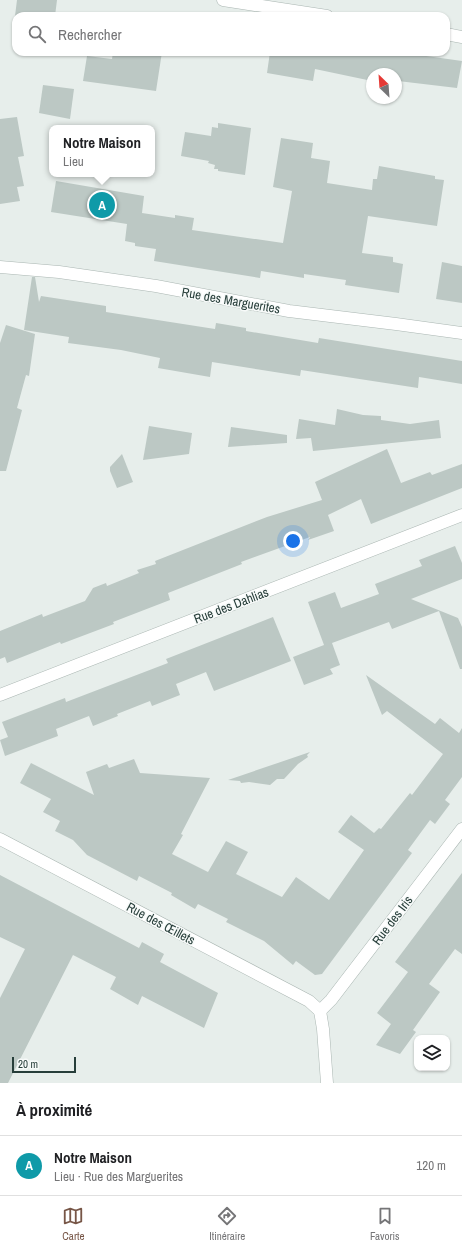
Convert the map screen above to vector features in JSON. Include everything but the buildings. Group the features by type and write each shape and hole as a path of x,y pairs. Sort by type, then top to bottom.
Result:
{"street":[{"path":"223,0 301,12"},
{"path":"450,35 462,37"},
{"name":"Rue des Marguerites","path":"0,267 59,272 156,286 289,311 462,333"},
{"name":"Rue des Dahlias","path":"0,695 462,515"},
{"name":"Rue des Iris","path":"320,1011 331,1000 462,829"},
{"name":"Rue des Œillets","path":"0,839 302,998 320,1011"},
{"path":"320,1011 323,1029 327,1083"}],"place":[{"name":"Notre Maison","path":"102,205"}]}
